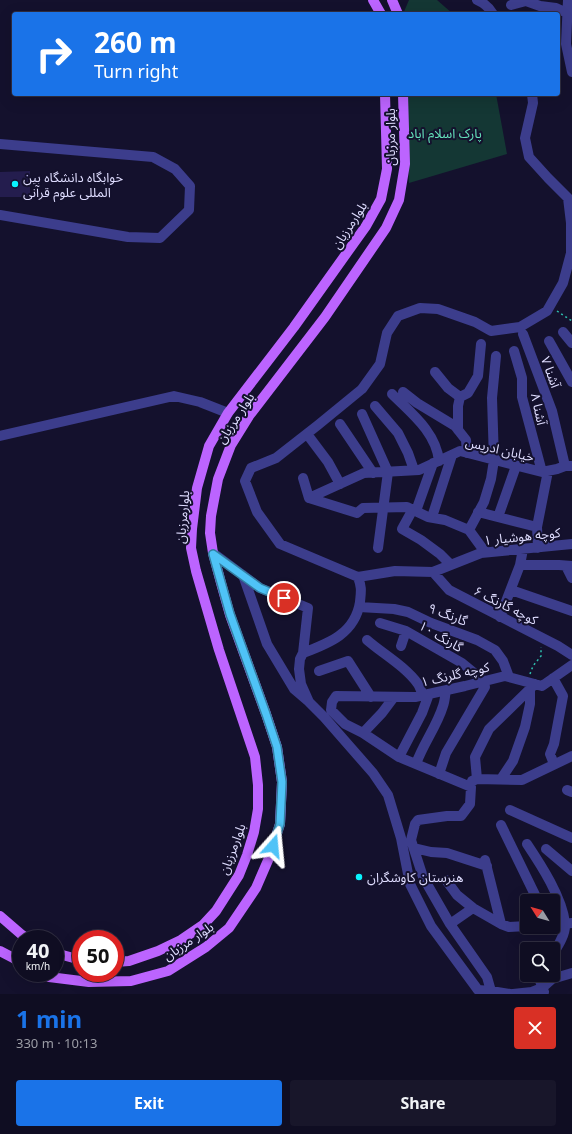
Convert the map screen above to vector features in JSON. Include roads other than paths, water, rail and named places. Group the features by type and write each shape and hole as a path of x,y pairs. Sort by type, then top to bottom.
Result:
{"main road":[{"path":"373,0 380,12"},
{"path":"392,0 397,12"},
{"name":"بلوارمرزبان","path":"124,961 158,951 181,940 203,925 216,911 239,875 254,832 258,808 258,785 254,757 219,650 196,571 191,548 197,488 209,446 228,413 294,327 366,226 381,199 386,169 385,96"},
{"name":"بلوار مرزبان","path":"64,979 89,982 131,981 168,971 206,947 229,928 256,888 269,858 280,824 282,782 277,747 230,614 213,554 210,533 211,516 218,479 231,445 249,416 325,317 386,228 399,200 405,164 403,96"},
{"path":"0,916 16,930"},
{"path":"0,951 12,957"}],"street":[{"path":"568,0 567,13 569,35 566,44 572,70"},
{"path":"483,1 492,12"},
{"path":"511,5 526,1 540,6 556,8 567,13"},
{"path":"303,653 325,645 347,629 359,607 362,587 358,577 280,544 257,512 245,481 251,468 276,458 362,389 380,364 387,333 398,316 420,308 438,309 475,322 491,331 520,327 547,311 563,283 571,253 571,223 568,198 529,157 525,138 533,103 532,96"},
{"path":"0,144 153,157 176,169 190,186 189,210 160,238 128,237 0,215"},
{"path":"563,332 572,343"},
{"name":"آشنا ۷","path":"523,334 552,411 569,466"},
{"path":"549,341 572,382"},
{"path":"458,430 458,406 460,398 468,392 478,376 481,344"},
{"name":"آشنا ۸","path":"514,350 522,378 522,397 545,471"},
{"path":"470,530 484,502 491,479 494,460 492,398 496,356"},
{"path":"435,372 448,388 460,398"},
{"path":"403,392 455,426 466,440 467,453"},
{"path":"392,394 420,421 430,435 438,452 436,462 415,510 402,529 421,540 440,554 451,565"},
{"path":"0,436 174,396 200,402 228,413"},
{"path":"375,406 398,433 408,453 414,470"},
{"path":"362,414 388,472 378,548"},
{"path":"340,424 373,473"},
{"path":"307,434 328,462 340,484"},
{"name":"خیابان ادریس","path":"310,498 364,473 419,470 460,451 516,466 545,471 569,466"},
{"path":"432,518 452,455"},
{"path":"498,517 516,466"},
{"path":"538,548 537,527 545,471"},
{"path":"304,478 310,498 357,513 363,508 407,507 432,518 445,520 470,530 485,552"},
{"path":"478,512 537,527"},
{"name":"کوچه هوشیار ۱","path":"358,577 395,571 433,572 481,552 572,544"},
{"path":"500,617 520,565 523,549"},
{"path":"213,554 260,588 308,608 303,653 300,659 299,669 301,684 309,702"},
{"path":"520,565 569,566 572,578"},
{"name":"کوچه گارنگ ۶","path":"433,572 449,590 541,637 572,655"},
{"path":"243,575 267,644 294,689 324,717 373,773 388,796 401,838 410,884 431,926 478,990 510,994"},
{"path":"511,590 572,611"},
{"name":"گارنگ ۹","path":"359,607 394,609 408,612 431,623 477,640 495,650 503,661 509,677"},
{"name":"گارنگ ۱۰","path":"380,623 406,631 462,663 484,681"},
{"path":"401,646 406,631"},
{"path":"367,640 382,653 404,668 418,684 434,691 443,706 432,731 420,752 416,764"},
{"path":"319,672 348,661 371,697"},
{"path":"530,684 542,686 572,665"},
{"name":"کوچه گلرنگ ۱","path":"363,733 345,724 331,710 332,702 336,696 415,697 434,691 505,676 530,684"},
{"path":"553,678 563,696 554,744 550,754 554,764"},
{"path":"439,774 446,753 485,687 484,681"},
{"path":"477,779 476,757 489,729 530,684"},
{"path":"501,780 513,761 525,727 530,704 530,684"},
{"path":"399,757 434,691"},
{"path":"394,697 382,713 363,733 399,757 471,787 470,804 461,816 447,816 418,820 415,824 411,840 423,878 450,924 487,977 492,992"},
{"path":"463,784 477,779 522,780 572,756"},
{"path":"510,810 572,838"},
{"path":"501,825 535,894"},
{"path":"527,844 559,899 568,924 560,942"},
{"path":"414,848 431,852 447,853 486,862 501,924"},
{"path":"546,849 572,871"},
{"path":"446,880 457,895 473,908 501,924 509,927 520,926"},
{"path":"450,924 473,908"},
{"path":"513,994 543,991 552,979 572,973"}],"place":[{"name":"خوابگاه دانشگاه بین المللی علوم قرآنی","path":"15,184"},
{"name":"هنرستان کاوشگران","path":"359,877"}],"park label":[{"name":"پارک اسلام اباد","path":"445,133"}]}
